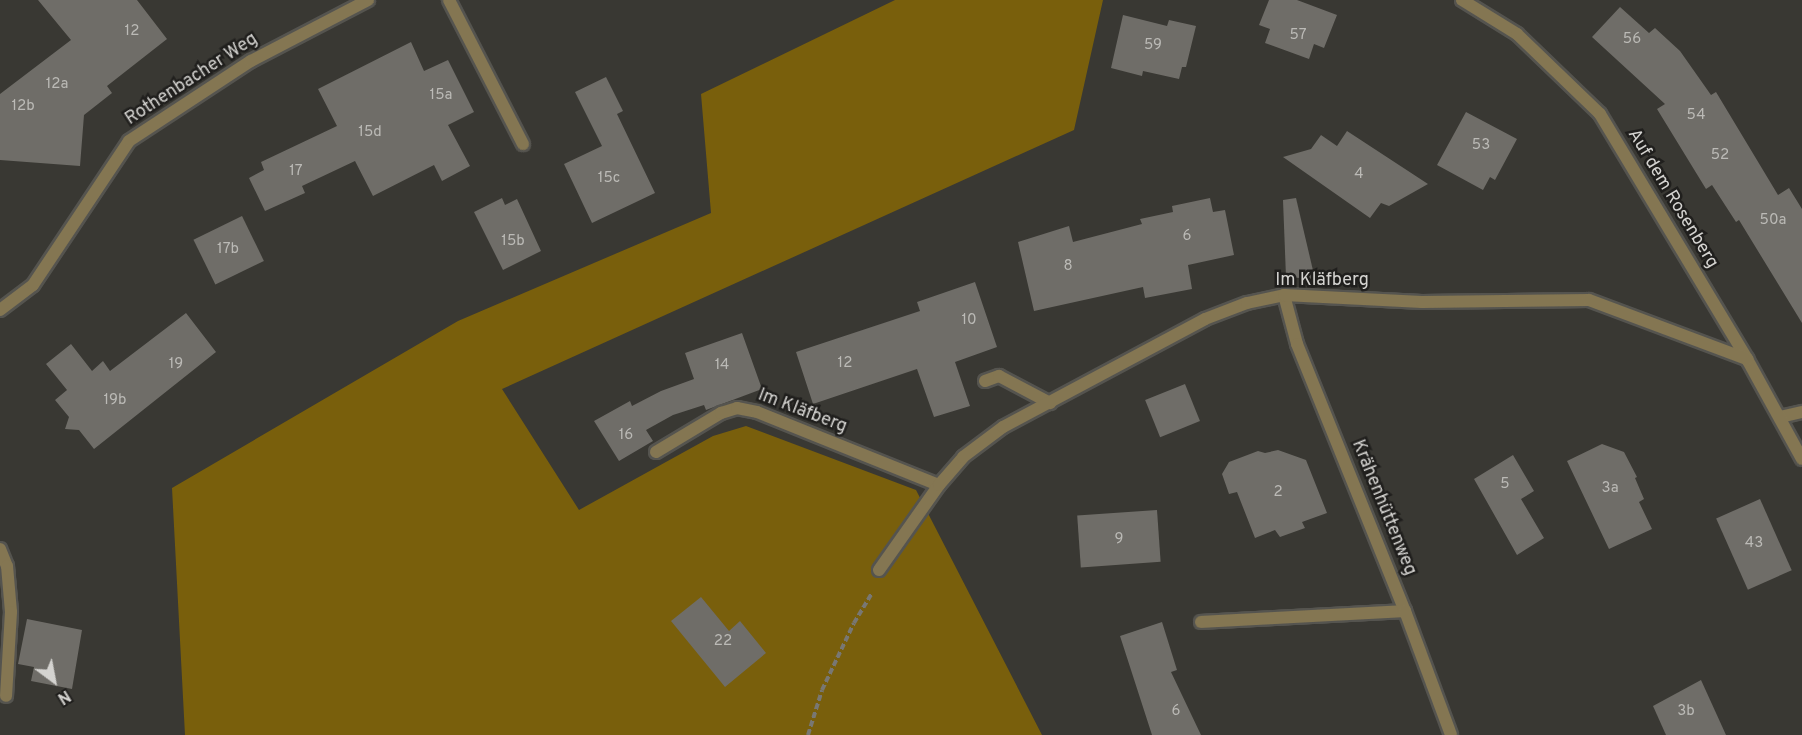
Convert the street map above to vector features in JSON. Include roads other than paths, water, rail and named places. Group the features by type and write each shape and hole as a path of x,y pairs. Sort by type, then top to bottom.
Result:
{"street":[{"name":"Rothenbacher Weg","path":"0,310 33,285 129,141 251,61 368,0"},
{"path":"449,0 524,144"},
{"name":"Auf dem Rosenberg","path":"1462,0 1517,34 1600,114 1747,359 1802,459"},
{"name":"Im Kläfberg","path":"879,570 939,485 963,457 1003,427 1205,319 1247,303 1284,295 1422,302 1589,300 1747,359"},
{"name":"Krähenhüttenweg","path":"1284,295 1297,344 1405,611 1450,735"},
{"path":"985,381 999,376 1050,403"},
{"name":"Im Kläfberg","path":"656,452 721,413 737,408 757,412 939,485"},
{"path":"1780,417 1802,412"},
{"path":"0,549 7,566 11,612 6,696"},
{"path":"1201,622 1405,611"}]}
